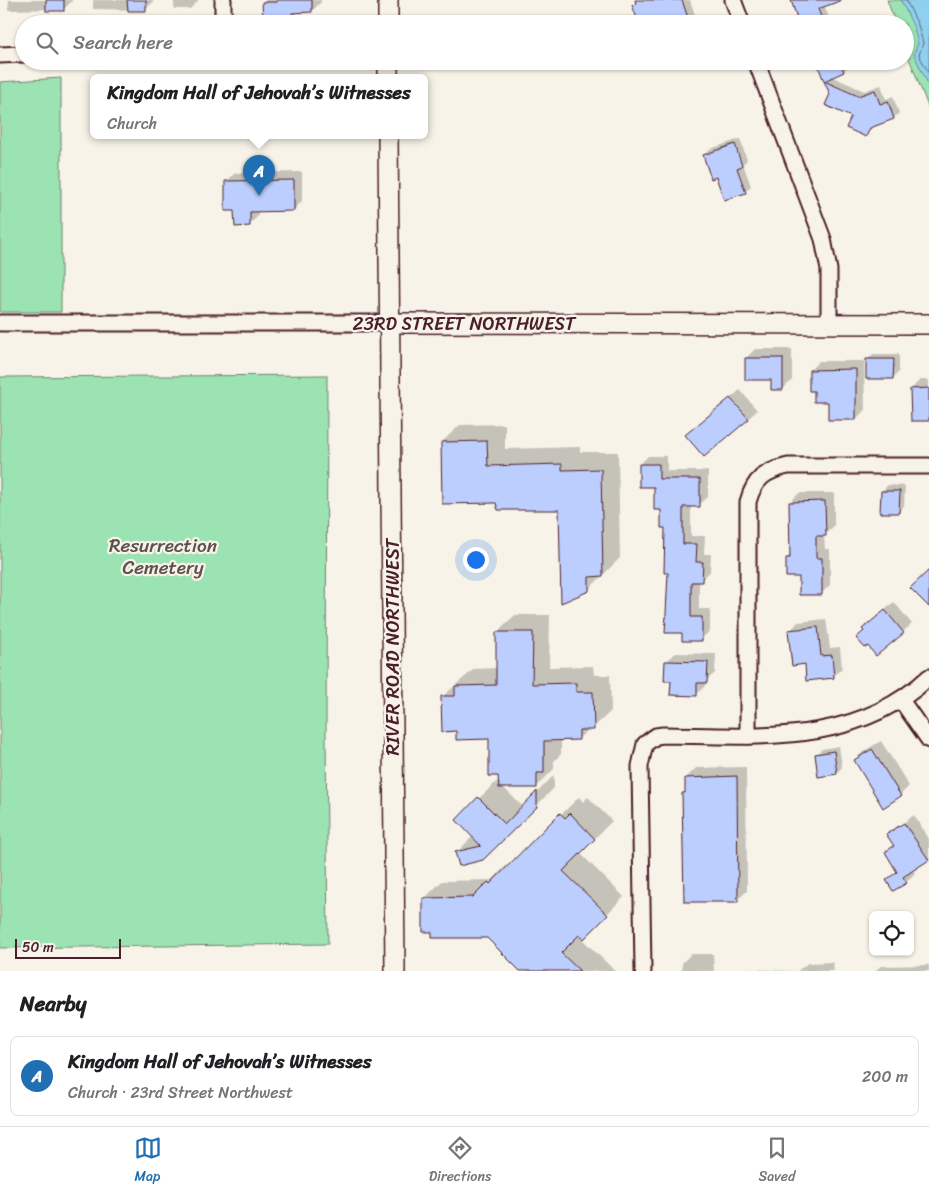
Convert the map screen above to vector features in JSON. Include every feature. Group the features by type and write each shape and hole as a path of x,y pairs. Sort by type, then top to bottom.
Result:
{"street":[{"path":"223,0 223,15"},
{"path":"388,0 388,15"},
{"path":"733,0 739,15"},
{"path":"0,55 15,54"},
{"path":"759,70 823,239 829,270 829,324"},
{"name":"RIVER ROAD NORTHWEST","path":"388,139 395,971"},
{"name":"23RD STREET NORTHWEST","path":"0,323 929,324"},
{"path":"748,736 748,502 752,489 759,477 772,470 788,466 929,466"},
{"path":"643,971 640,766 644,744 656,736 663,735 748,736 807,733 832,728 882,711 901,700 929,677"},
{"path":"901,700 929,740"}],"green space":[{"path":"887,0 929,0 929,109 914,70 914,15 893,15"},
{"path":"61,78 61,312 0,312 0,82"},
{"name":"Resurrection Cemetery","path":"327,375 326,735 328,944 0,948 0,377"}],"water":[{"path":"901,0 929,0 929,86 914,53 918,44 914,28 914,15 908,15"}],"building":[{"path":"46,0 64,0 64,11 46,11"},
{"path":"127,0 146,0 146,11 128,11"},
{"path":"277,0 312,0 312,12 292,13 292,15 263,15 262,2 277,2"},
{"path":"635,0 682,0 687,15 636,15 632,5 636,4"},
{"path":"791,0 840,0 818,9 820,15 796,15"},
{"path":"820,70 843,70 844,72 824,81"},
{"path":"824,81 858,96 875,90 880,104 888,101 894,119 870,128 866,137 846,128 851,117 825,105 830,94"},
{"path":"735,144 742,166 737,168 746,193 724,200 716,177 711,179 703,155"},
{"path":"294,180 294,211 250,212 250,226 235,227 234,211 225,211 225,181"},
{"path":"745,358 783,358 783,390 771,390 771,380 745,380"},
{"path":"866,359 894,359 893,379 866,379"},
{"path":"856,369 856,420 828,420 828,402 814,402 814,391 809,391 809,370"},
{"path":"929,388 929,421 911,421 910,389"},
{"path":"730,398 749,419 704,457 685,435"},
{"path":"487,441 488,466 562,464 562,470 601,469 603,576 589,577 589,591 561,603 559,510 498,510 496,503 442,504 441,442"},
{"path":"639,464 659,464 659,479 700,479 700,507 683,507 683,544 697,544 696,562 703,562 702,582 691,582 691,617 702,617 702,641 682,641 682,633 665,633 668,573 664,573 665,528 661,528 661,510 654,510 654,487 639,487"},
{"path":"881,491 900,491 899,513 880,513"},
{"path":"825,501 826,536 816,536 816,558 822,558 822,595 799,595 799,577 786,577 786,558 790,558 789,502"},
{"path":"929,570 929,607 910,588"},
{"path":"885,610 904,633 876,656 868,646 865,648 856,638 864,631 862,629"},
{"path":"818,627 821,656 832,655 834,678 806,681 805,664 792,666 788,630"},
{"path":"496,632 533,632 532,684 576,683 576,692 593,692 594,730 579,730 579,740 544,741 544,773 537,773 537,788 499,788 498,776 489,776 489,739 456,740 456,731 442,732 441,696 455,696 455,686 496,685"},
{"path":"665,661 708,662 707,683 697,683 697,696 670,695 671,681 664,681"},
{"path":"872,749 901,796 883,808 854,760"},
{"path":"834,751 837,774 818,777 815,754"},
{"path":"737,776 738,902 684,902 682,793 685,793 685,778"},
{"path":"537,791 537,807 483,860 459,866 455,852 481,846 456,820 478,797 505,824"},
{"path":"560,813 565,818 570,813 595,839 563,871 608,915 584,939 579,935 561,953 580,971 520,971 487,938 432,938 432,932 423,932 423,898 473,897 488,882 490,884"},
{"path":"904,823 929,860 903,877 907,883 893,891 886,880 897,872 885,852 894,846 886,834"}],"place":[{"name":"Kingdom Hall of Jehovah’s Witnesses","path":"259,196"}]}
